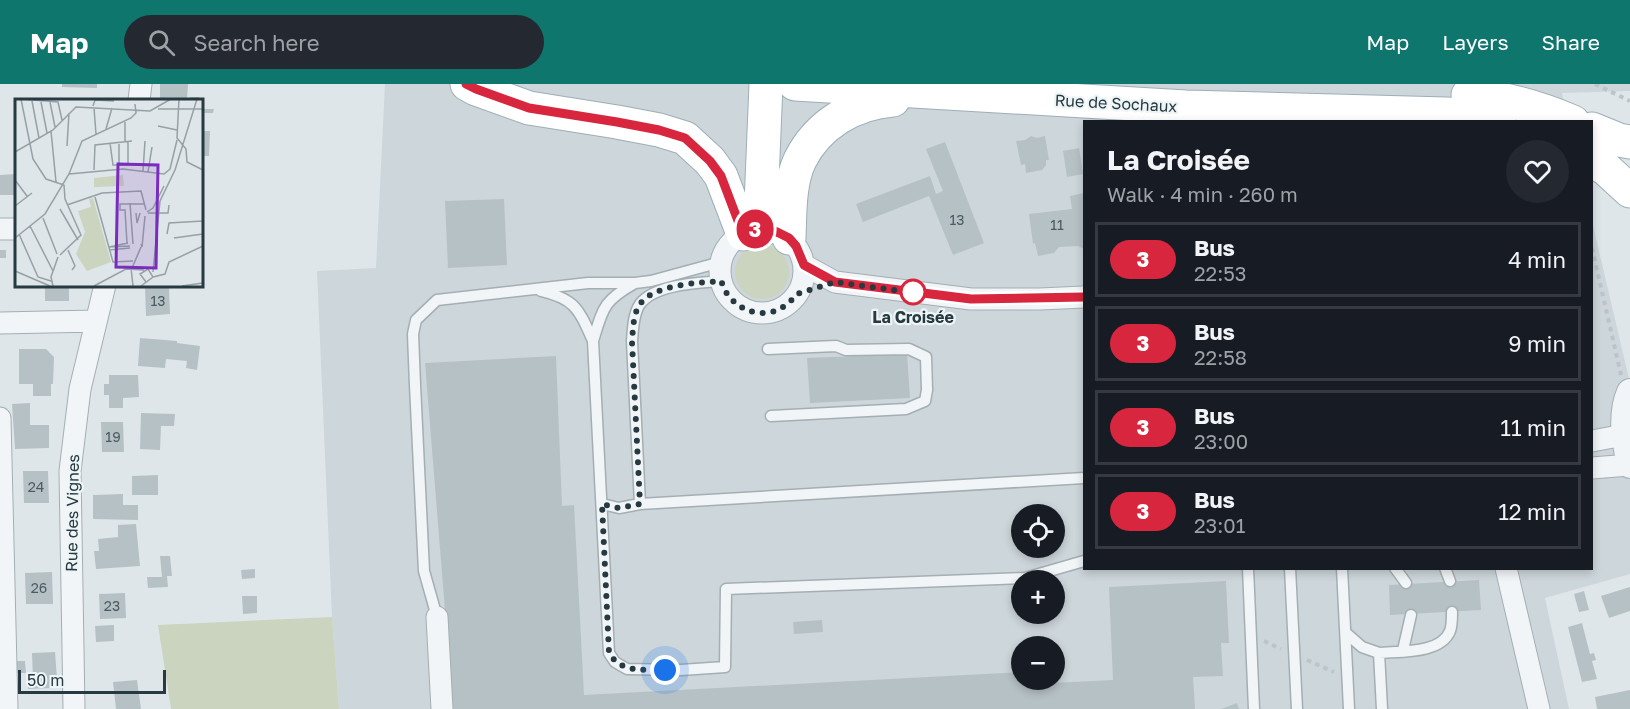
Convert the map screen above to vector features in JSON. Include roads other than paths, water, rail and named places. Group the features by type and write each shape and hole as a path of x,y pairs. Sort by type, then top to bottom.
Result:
{"main road":[{"path":"466,84 529,108 659,130 685,138 710,161 775,241"},
{"path":"766,84 761,205 775,241"},
{"name":"Rue de Sochaux","path":"795,84 1186,107 1446,114 1486,117 1494,120"},
{"path":"1150,84 1488,96 1543,110 1568,120"},
{"path":"775,241 800,161 822,130 844,113 875,101 954,94"},
{"path":"1593,129 1630,142"},
{"path":"1593,162 1606,169 1630,192"}],"street":[{"path":"139,99 141,84"},
{"path":"775,241 802,285 797,294 788,304 776,311 762,313 748,311 736,304 727,294 721,271 725,251 733,241 775,241 835,282"},
{"path":"797,294 835,282 971,299 1083,297"},
{"name":"Rue des Vignes","path":"74,709 70,471 80,389 105,286"},
{"path":"0,323 96,321"},
{"path":"1593,440 1628,412"},
{"path":"1593,468 1630,465 1628,412"},
{"path":"0,418 5,701"},
{"path":"1506,570 1539,709"},
{"path":"437,617 442,709"}],"lane":[{"path":"437,617 424,571 413,334 416,320 437,300 588,283 635,284 721,271"},
{"path":"640,504 632,342 634,322 640,305 652,295 721,271"},
{"path":"635,284 615,294 604,307 593,341 609,653 615,662 627,669 681,670 725,667 726,589 1025,578 1083,561"},
{"path":"532,289 560,296 578,308 593,341"},
{"path":"768,349 836,346 846,350 909,349 926,357 925,401 906,409 771,416"},
{"path":"602,504 619,508 640,504 1083,478"},
{"path":"1248,570 1254,709"},
{"path":"1290,570 1297,709"},
{"path":"1342,570 1349,709"},
{"path":"1396,570 1406,583"},
{"path":"1446,570 1450,581"},
{"path":"1346,633 1362,647 1379,653 1429,649 1450,632 1452,612"},
{"path":"1403,650 1411,615"},
{"path":"1379,653 1382,709"}],"place":[{"name":"La Croisée","path":"913,292"}]}
